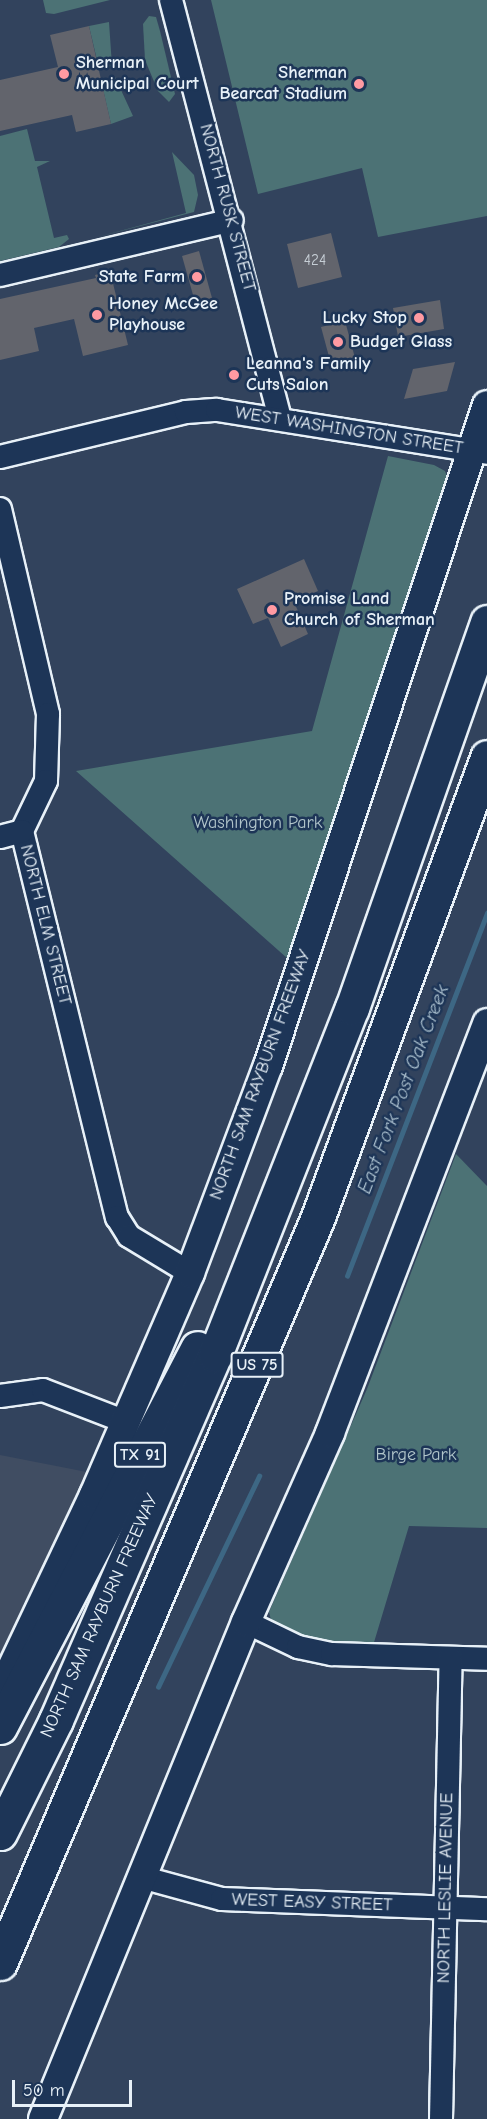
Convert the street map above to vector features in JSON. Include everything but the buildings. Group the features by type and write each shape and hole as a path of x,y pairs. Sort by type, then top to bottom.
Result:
{"highway":[{"name":"NORTH SAM RAYBURN FREEWAY","path":"0,1833 56,1720 192,1409 284,1185 352,1008 487,622"},
{"name":"US 75","path":"0,1963 318,1217 487,757"},
{"name":"TX 91","path":"0,1726 284,1185"}],"main road":[{"name":"NORTH SAM RAYBURN FREEWAY","path":"0,1693 126,1422 190,1273 268,1066 479,452 487,405"},
{"path":"42,2119 246,1622 330,1433 487,1023"}],"street":[{"name":"NORTH RUSK STREET","path":"171,0 232,220 280,417"},
{"path":"0,275 232,220"},
{"name":"WEST WASHINGTON STREET","path":"0,457 186,412 217,410 280,417 479,452"},
{"name":"NORTH ELM STREET","path":"0,509 48,714 46,781 22,831 117,1217 129,1236 190,1273"},
{"path":"0,837 22,831"},
{"path":"0,1396 43,1390 126,1422"},
{"path":"246,1622 298,1647 332,1654 487,1659"},
{"name":"NORTH LESLIE AVENUE","path":"441,2119 451,1658"},
{"name":"WEST EASY STREET","path":"141,1877 222,1899 487,1909"}],"shaded area":[{"path":"0,1455 92,1473 0,1676"}],"green space":[{"path":"43,0 110,0 54,14 46,13"},
{"name":"Sherman Bearcat Stadium","path":"211,0 487,0 487,216 378,237 362,168 258,194"},
{"path":"149,16 156,17 175,94 169,102 158,91 145,60 143,24"},
{"path":"109,22 112,66 107,67 105,58 97,60 89,26"},
{"path":"115,77 133,116 111,124 103,89 112,87 110,79"},
{"path":"27,129 35,161 50,161 37,167 54,238 67,235 69,239 59,247 0,261 0,136"},
{"path":"172,152 194,175 198,195 194,212 94,238 186,213"},
{"name":"Washington Park","path":"388,456 434,465 445,471 449,481 296,966 76,771 312,731"},
{"name":"Birge Park","path":"456,1154 487,1186 487,1528 409,1526 372,1649 306,1642 272,1624 269,1612 367,1389"}],"waterway":[{"name":"East Fork Post Oak Creek","path":"347,1276 487,913"},
{"name":"East Fork Post Oak Creek","path":"158,1687 259,1476"}],"place":[{"name":"Sherman Municipal Court","path":"64,74"},
{"name":"Sherman Bearcat Stadium","path":"359,84"},
{"name":"State Farm","path":"197,277"},
{"name":"Honey McGee Playhouse","path":"97,315"},
{"name":"Lucky Stop","path":"419,318"},
{"name":"Budget Glass","path":"338,342"},
{"name":"Leanna's Family Cuts Salon","path":"234,375"},
{"name":"Promise Land Church of Sherman","path":"272,610"}]}
